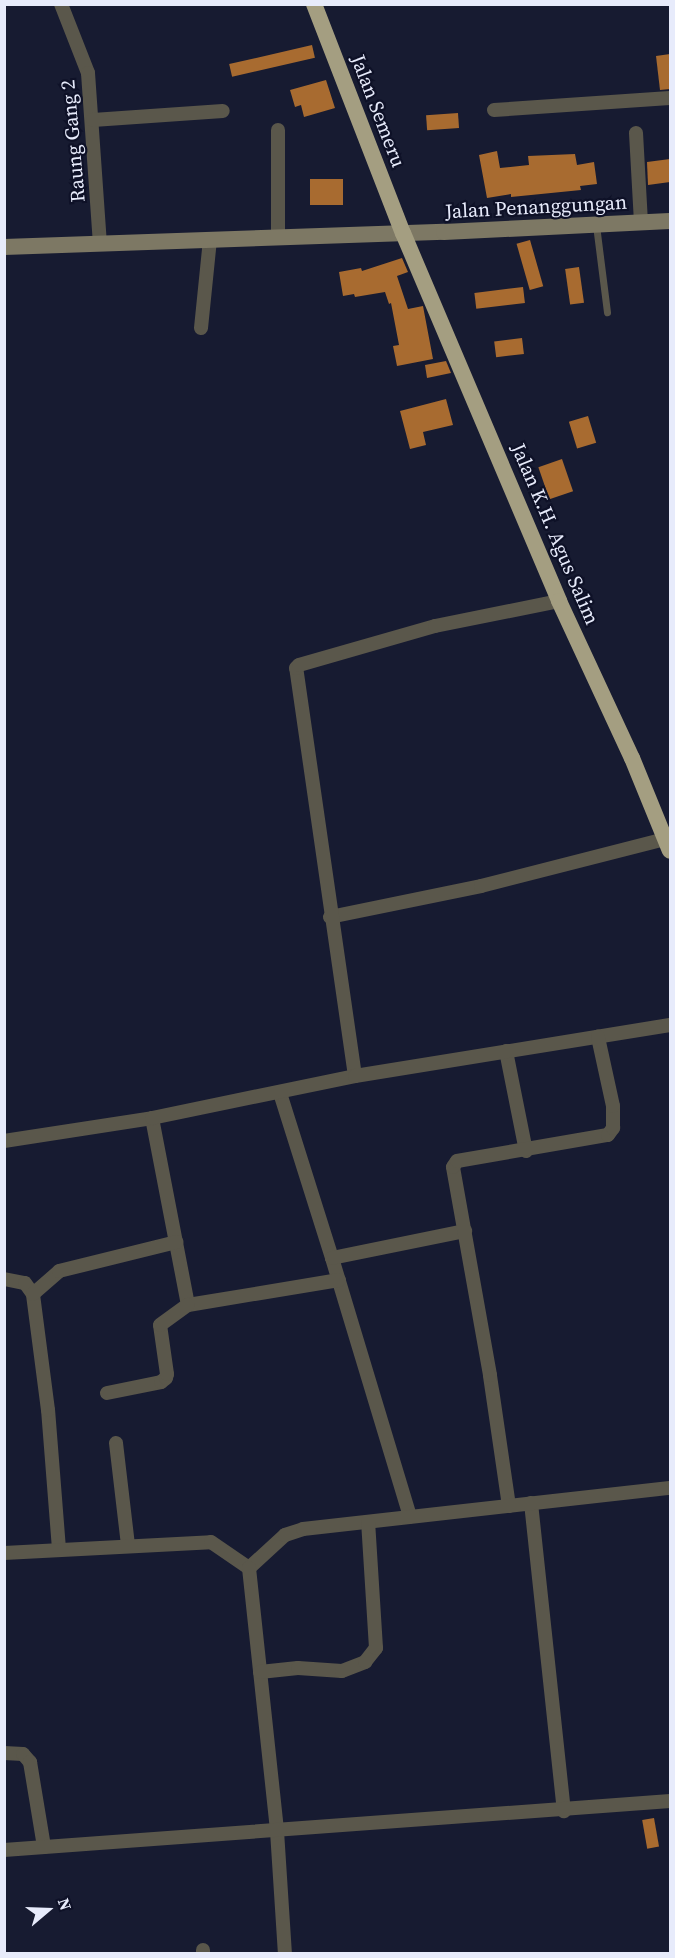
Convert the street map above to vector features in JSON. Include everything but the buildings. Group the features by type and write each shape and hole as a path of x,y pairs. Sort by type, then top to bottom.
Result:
{"highway":[{"name":"Jalan Semeru","path":"314,4 403,233"},
{"name":"Jalan K.H. Agus Salim","path":"403,233 560,601 668,845"}],"main road":[{"name":"Jalan Penanggungan","path":"4,247 670,221"}],"street":[{"name":"Raung Gang 2","path":"61,4 88,74 100,244"},
{"path":"494,110 670,98"},
{"path":"93,120 223,111"},
{"path":"278,130 278,238"},
{"path":"636,133 641,223"},
{"path":"201,328 210,240"},
{"path":"355,1076 330,917 296,668 299,665 435,626 560,601"},
{"path":"330,917 668,845"},
{"path":"4,1142 152,1118 355,1076 670,1025"},
{"path":"508,1506 453,1167 458,1161 608,1135 613,1128 613,1106 598,1036"},
{"path":"506,1051 526,1151"},
{"path":"279,1093 333,1258 410,1518"},
{"path":"152,1118 188,1305"},
{"path":"333,1258 465,1231"},
{"path":"33,1294 58,1271 176,1242"},
{"path":"4,1279 25,1283 33,1294 48,1410 59,1549"},
{"path":"107,1393 161,1382 166,1378 160,1325 188,1305 339,1280"},
{"path":"116,1443 128,1545"},
{"path":"249,1568 271,1545 294,1531 670,1488"},
{"path":"531,1503 564,1811"},
{"path":"260,1672 298,1668 342,1671 365,1662 376,1648 368,1522"},
{"path":"4,1553 211,1542 249,1568 277,1831 285,1953"},
{"path":"4,1753 23,1754 30,1762 44,1847"},
{"path":"4,1850 564,1811 670,1801"}],"lane":[{"path":"596,225 607,312"}]}
